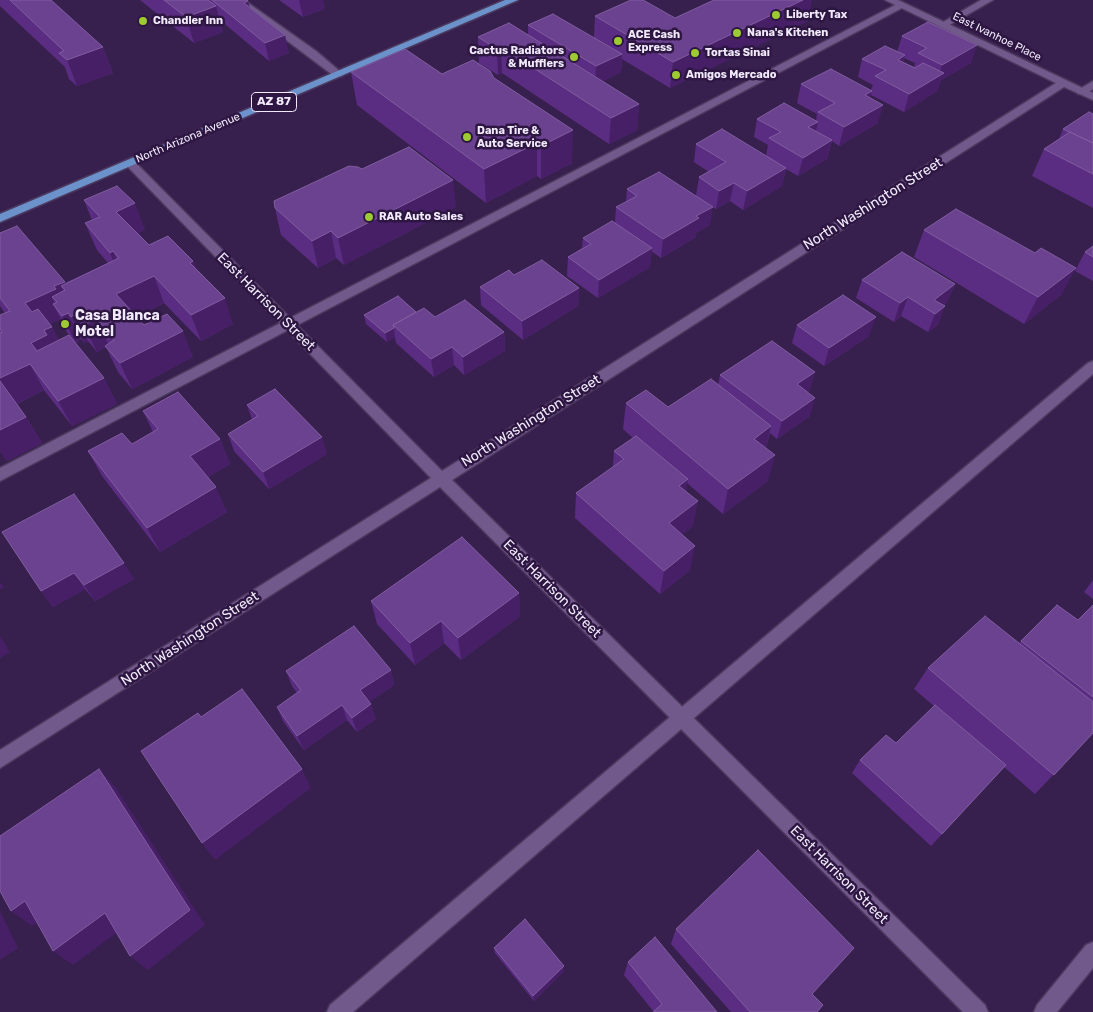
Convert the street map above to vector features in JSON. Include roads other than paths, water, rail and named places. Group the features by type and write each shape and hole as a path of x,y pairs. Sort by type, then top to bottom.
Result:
{"main road":[{"name":"North Arizona Avenue","path":"0,218 513,0"}],"street":[{"path":"238,0 338,74"},
{"path":"943,25 988,0"},
{"path":"0,475 289,325 895,3"},
{"name":"East Ivanhoe Place","path":"895,3 1093,97"},
{"name":"North Washington Street","path":"0,760 1063,82"},
{"path":"1082,92 1093,84"},
{"name":"East Harrison Street","path":"130,163 441,479 978,1012"},
{"path":"337,1012 1093,366"},
{"path":"1044,1012 1093,952"}],"place":[{"name":"Liberty Tax","path":"776,15"},
{"name":"Chandler Inn","path":"143,21"},
{"name":"Nana's Kitchen","path":"737,33"},
{"name":"ACE Cash Express","path":"618,41"},
{"name":"Tortas Sinai","path":"695,53"},
{"name":"Cactus Radiators & Mufflers","path":"574,57"},
{"name":"Amigos Mercado","path":"676,75"},
{"name":"Dana Tire & Auto Service","path":"467,137"},
{"name":"RAR Auto Sales","path":"369,217"},
{"name":"Casa Blanca Motel","path":"65,324"}]}
